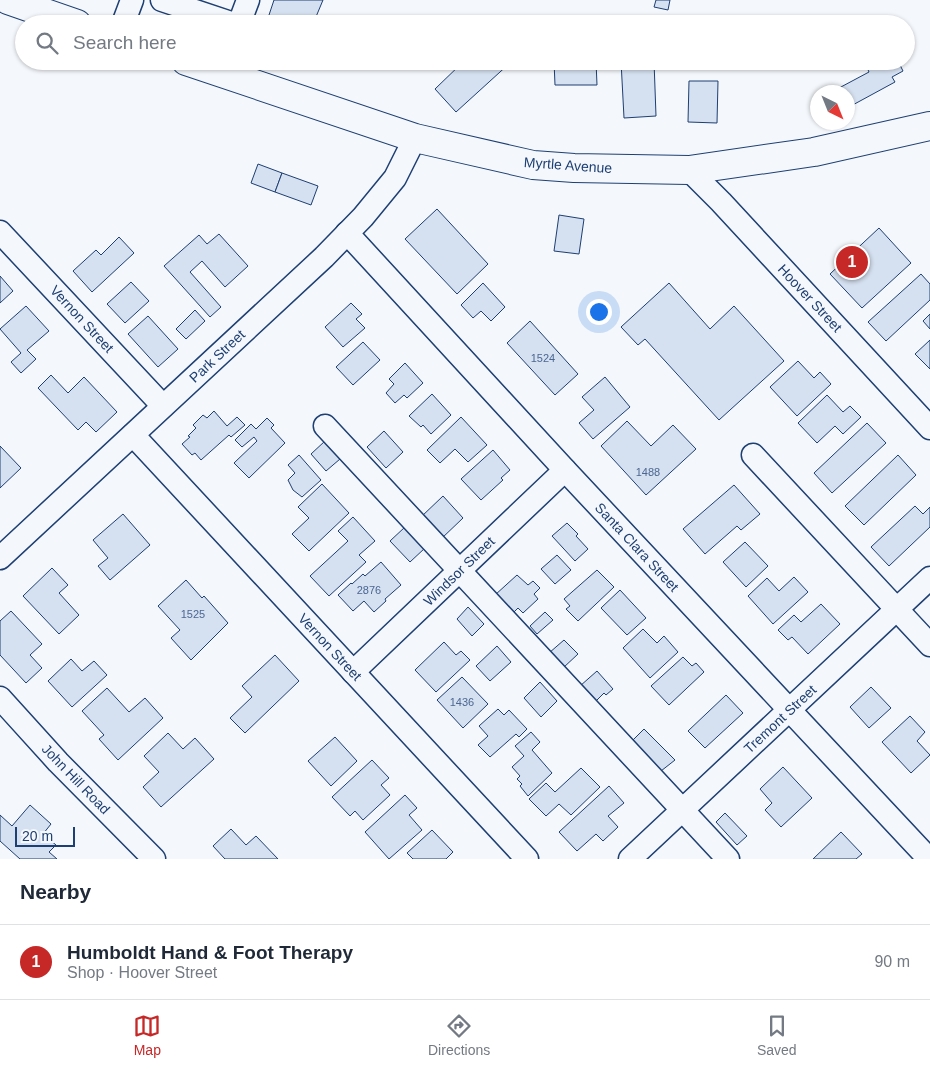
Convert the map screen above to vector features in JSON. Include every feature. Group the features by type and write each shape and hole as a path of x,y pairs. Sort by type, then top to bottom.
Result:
{"main road":[{"path":"8,0 51,15"},
{"name":"Myrtle Avenue","path":"231,70 415,138 533,164 574,168 689,170 814,152 930,126"}],"street":[{"path":"126,15 132,0"},
{"path":"162,0 202,6 218,15"},
{"path":"242,15 248,0"},
{"name":"Park Street","path":"0,558 324,257 395,178 415,138"},
{"name":"Hoover Street","path":"689,170 721,202 930,428"},
{"name":"Vernon Street","path":"0,232 164,406"},
{"name":"Santa Clara Street","path":"347,233 565,470 929,859"},
{"path":"325,426 728,859"},
{"name":"Vernon Street","path":"133,435 528,859"},
{"path":"753,455 930,645"},
{"name":"Windsor Street","path":"353,672 565,470"},
{"name":"Tremont Street","path":"630,859 930,578"},
{"name":"John Hill Road","path":"0,698 58,762 154,859"}],"building":[{"path":"274,0 323,0 317,15 269,15"},
{"path":"656,0 670,0 668,10 654,7"},
{"path":"455,70 502,70 456,112 435,89"},
{"path":"554,70 596,70 597,85 555,85"},
{"path":"621,70 654,70 656,116 624,118"},
{"path":"868,70 903,71 892,77 895,82 855,104 855,85 845,85 869,72"},
{"path":"689,81 718,81 717,123 688,122"},
{"path":"258,164 282,173 275,192 251,183"},
{"path":"282,173 318,186 311,205 275,192"},
{"path":"437,209 488,264 457,294 405,239"},
{"path":"559,215 584,219 579,254 554,251"},
{"path":"879,228 911,263 862,308 830,274"},
{"path":"219,234 248,266 225,287 202,261 190,272 221,307 210,317 164,266 199,235 207,244"},
{"path":"119,237 134,253 92,292 73,271 96,250 101,255"},
{"path":"921,274 930,284 930,300 886,341 868,322"},
{"path":"0,276 13,291 0,303"},
{"path":"131,282 149,301 125,323 107,304"},
{"path":"483,283 505,307 491,321 481,311 473,318 461,305"},
{"path":"669,283 710,329 734,306 784,361 719,420 645,339 638,345 621,327"},
{"path":"351,303 362,314 356,319 365,328 343,347 325,327"},
{"path":"26,306 49,331 27,350 36,359 21,373 11,362 21,353 0,329"},
{"path":"195,310 205,321 186,339 176,329"},
{"path":"930,314 930,329 923,321"},
{"path":"148,316 178,349 158,367 128,334"},
{"path":"530,321 578,374 555,395 507,343"},
{"path":"930,340 930,369 915,354"},
{"path":"363,342 380,360 353,385 336,367"},
{"path":"798,361 814,378 820,372 831,384 797,416 770,387"},
{"path":"405,363 423,383 407,398 404,395 395,403 386,393 394,384 389,379"},
{"path":"51,375 68,393 84,377 117,412 96,432 86,422 78,430 38,388"},
{"path":"605,377 630,407 593,439 579,423 594,410 582,397"},
{"path":"432,394 451,415 431,434 423,425 421,427 409,416"},
{"path":"827,395 843,412 850,406 861,417 843,434 835,426 817,443 798,423"},
{"path":"214,411 227,426 237,417 245,425 231,437 229,435 201,460 195,453 192,455 182,444 196,428 193,425 203,415 207,418"},
{"path":"461,417 487,445 468,462 455,449 440,463 427,450"},
{"path":"267,418 274,425 271,428 285,443 249,478 234,463 257,441 254,437 242,447 235,440 251,424 256,429"},
{"path":"627,421 651,446 673,425 696,449 646,495 601,446"},
{"path":"867,423 886,443 832,493 814,473"},
{"path":"384,431 403,452 386,468 367,447"},
{"path":"325,441 340,459 326,471 311,454"},
{"path":"0,446 21,468 0,488"},
{"path":"493,450 510,470 501,478 503,480 481,500 461,479"},
{"path":"299,455 321,480 302,497 293,490 288,480 295,473 288,465"},
{"path":"898,455 916,475 864,525 845,506"},
{"path":"322,484 349,513 309,551 292,534 309,518 298,507"},
{"path":"734,485 760,514 741,530 737,526 705,554 683,529"},
{"path":"443,496 463,518 441,539 421,517"},
{"path":"915,506 923,514 930,507 930,527 889,566 871,547"},
{"path":"123,514 150,545 110,580 98,566 108,558 93,540"},
{"path":"353,517 375,541 359,555 366,562 329,596 310,576 348,541 338,531"},
{"path":"567,523 578,534 576,536 588,549 575,561 552,536"},
{"path":"405,527 425,548 410,562 390,541"},
{"path":"745,542 768,566 746,587 723,562"},
{"path":"557,555 571,570 555,584 541,569"},
{"path":"381,562 401,585 374,612 364,601 353,611 338,595 351,583 363,574 365,576"},
{"path":"52,568 68,585 59,593 79,615 59,634 23,596"},
{"path":"597,570 614,587 578,621 566,609 570,606 564,599"},
{"path":"517,575 528,585 533,581 540,588 534,594 538,599 523,613 518,608 512,614 495,595"},
{"path":"794,577 808,592 773,624 748,596 767,578 779,591"},
{"path":"186,580 202,598 204,596 228,623 191,660 171,638 180,630 158,606"},
{"path":"620,590 646,618 627,635 601,608"},
{"path":"821,604 840,624 808,654 792,637 788,640 778,630 794,615 801,622"},
{"path":"468,607 484,624 472,636 457,619"},
{"path":"11,611 42,644 30,655 42,668 26,683 0,655 0,621"},
{"path":"545,612 553,620 537,634 530,626"},
{"path":"643,629 657,643 664,636 678,652 650,678 623,648"},
{"path":"564,640 578,654 563,668 549,653"},
{"path":"444,642 456,655 461,651 470,660 436,692 415,670"},
{"path":"497,646 511,662 490,681 476,666"},
{"path":"275,655 299,681 245,733 230,718 252,697 242,686"},
{"path":"683,657 692,666 696,663 704,672 669,705 651,686"},
{"path":"71,659 82,671 94,661 107,675 72,707 48,681"},
{"path":"597,671 613,689 606,695 604,693 595,702 580,686"},
{"path":"462,677 488,704 463,728 437,700"},
{"path":"540,682 557,701 541,717 524,698"},
{"path":"871,687 891,708 869,728 850,707"},
{"path":"107,688 129,712 145,698 163,718 118,760 99,739 104,735 82,711"},
{"path":"726,695 743,713 705,748 688,731"},
{"path":"498,709 504,715 509,710 527,729 519,737 516,734 490,757 478,745 488,736 479,726"},
{"path":"910,716 925,732 917,741 930,755 911,773 882,742"},
{"path":"644,729 675,760 661,771 631,742"},
{"path":"531,732 540,742 532,750 552,773 528,796 517,779 520,776 512,767 524,756 515,746"},
{"path":"168,733 183,749 195,738 214,759 161,807 143,787 159,772 144,756"},
{"path":"335,737 357,761 331,786 308,761"},
{"path":"372,760 389,778 381,785 390,795 363,820 355,811 350,816 332,797"},
{"path":"783,767 812,798 781,827 765,810 772,803 760,789"},
{"path":"581,768 600,787 571,815 559,804 546,816 529,799 546,783 555,792"},
{"path":"609,786 624,803 608,816 618,827 603,841 596,834 577,851 559,832"},
{"path":"405,795 417,808 409,815 422,830 389,859 365,832"},
{"path":"30,805 51,824 43,834 56,845 49,852 57,859 20,859 0,841 0,815 12,826"},
{"path":"725,813 747,836 737,845 716,822"},
{"path":"231,829 246,845 256,836 278,859 225,859 213,846"},
{"path":"432,830 453,852 446,859 413,859 407,853"},
{"path":"841,832 862,854 856,859 813,859"}],"place":[{"name":"Humboldt Hand & Foot Therapy","path":"852,262"}]}
